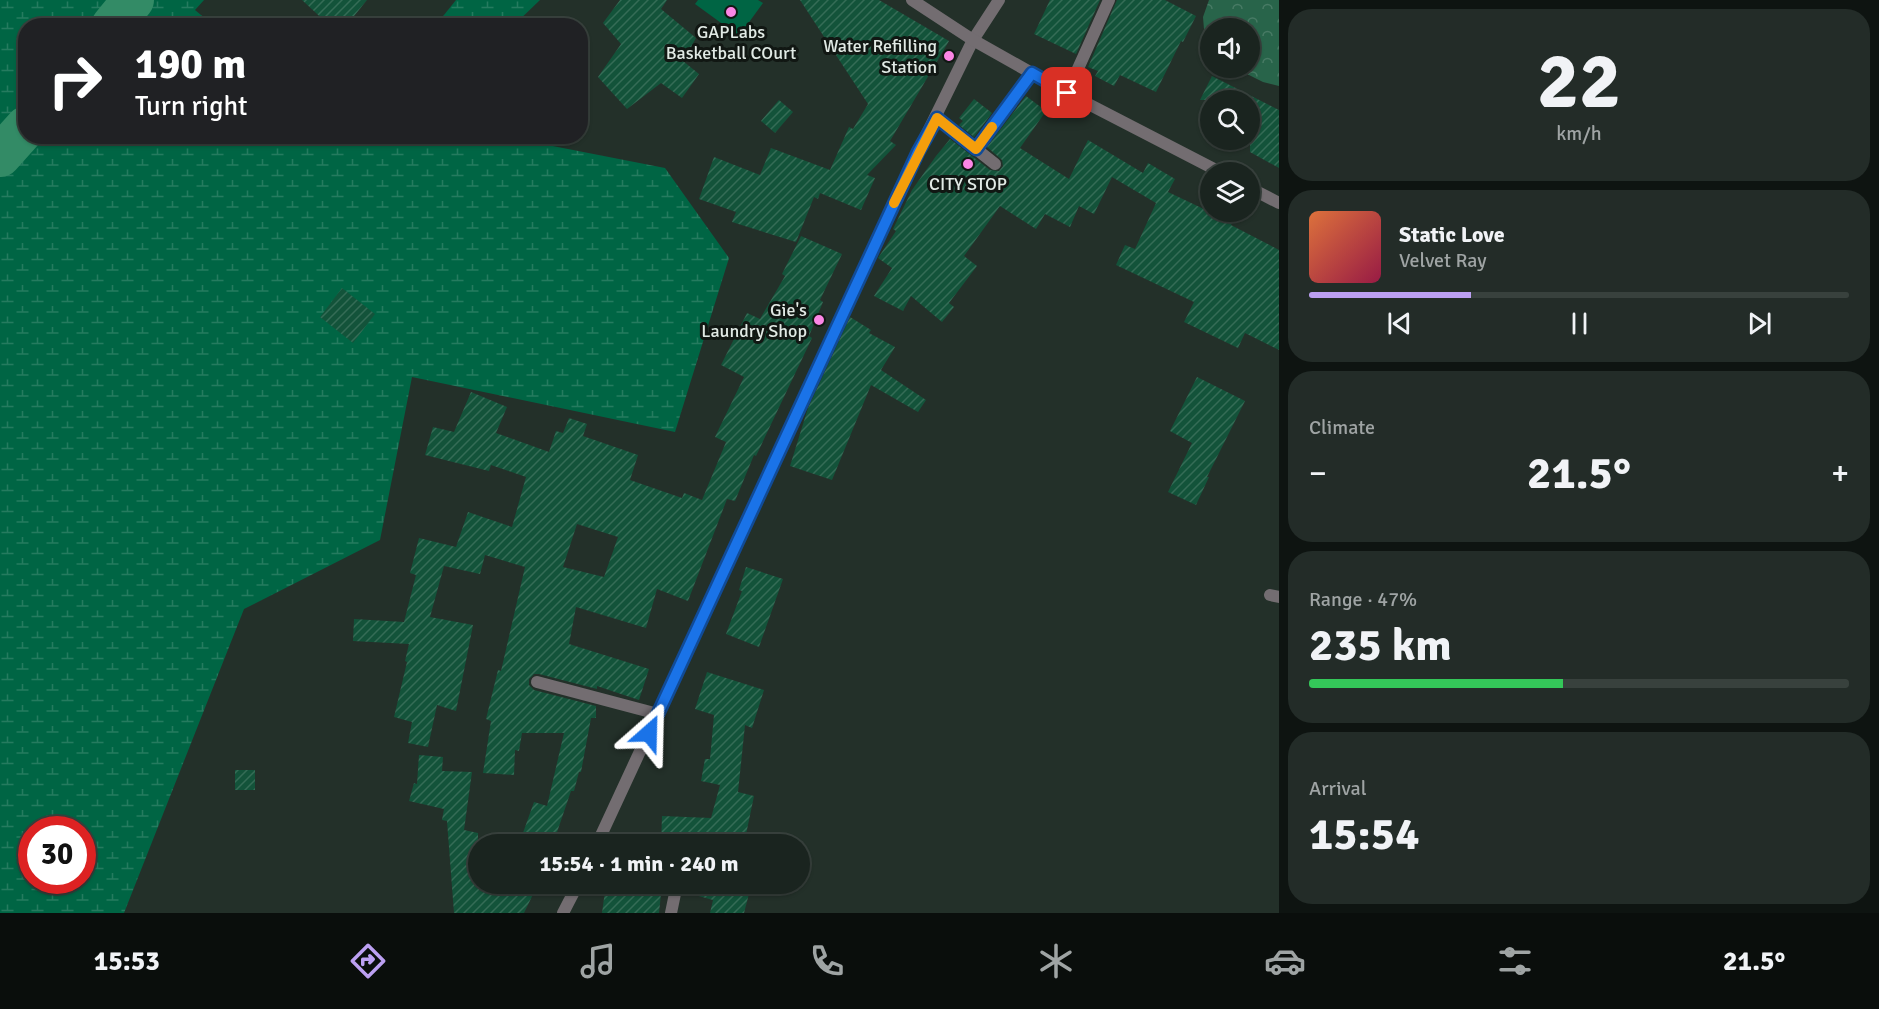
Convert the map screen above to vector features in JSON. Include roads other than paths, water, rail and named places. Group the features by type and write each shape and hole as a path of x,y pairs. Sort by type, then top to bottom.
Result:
{"street":[{"path":"912,0 974,40 1067,93 1201,162"},
{"path":"602,834 918,152 974,40 999,0"},
{"path":"1067,93 1109,0"},
{"path":"976,149 1032,73"},
{"path":"937,118 995,164"},
{"path":"1260,193 1279,203"},
{"path":"537,682 658,714"},
{"path":"563,913 573,894"},
{"path":"671,913 675,894"}],"waterway":[{"path":"118,18 133,0"},
{"path":"0,156 18,136"}],"place":[{"name":"GAPLabs Basketball COurt","path":"731,12"},
{"name":"Water Refilling Station","path":"949,56"},
{"name":"CITY STOP","path":"968,164"},
{"name":"Gie's Laundry Shop","path":"819,320"}]}
